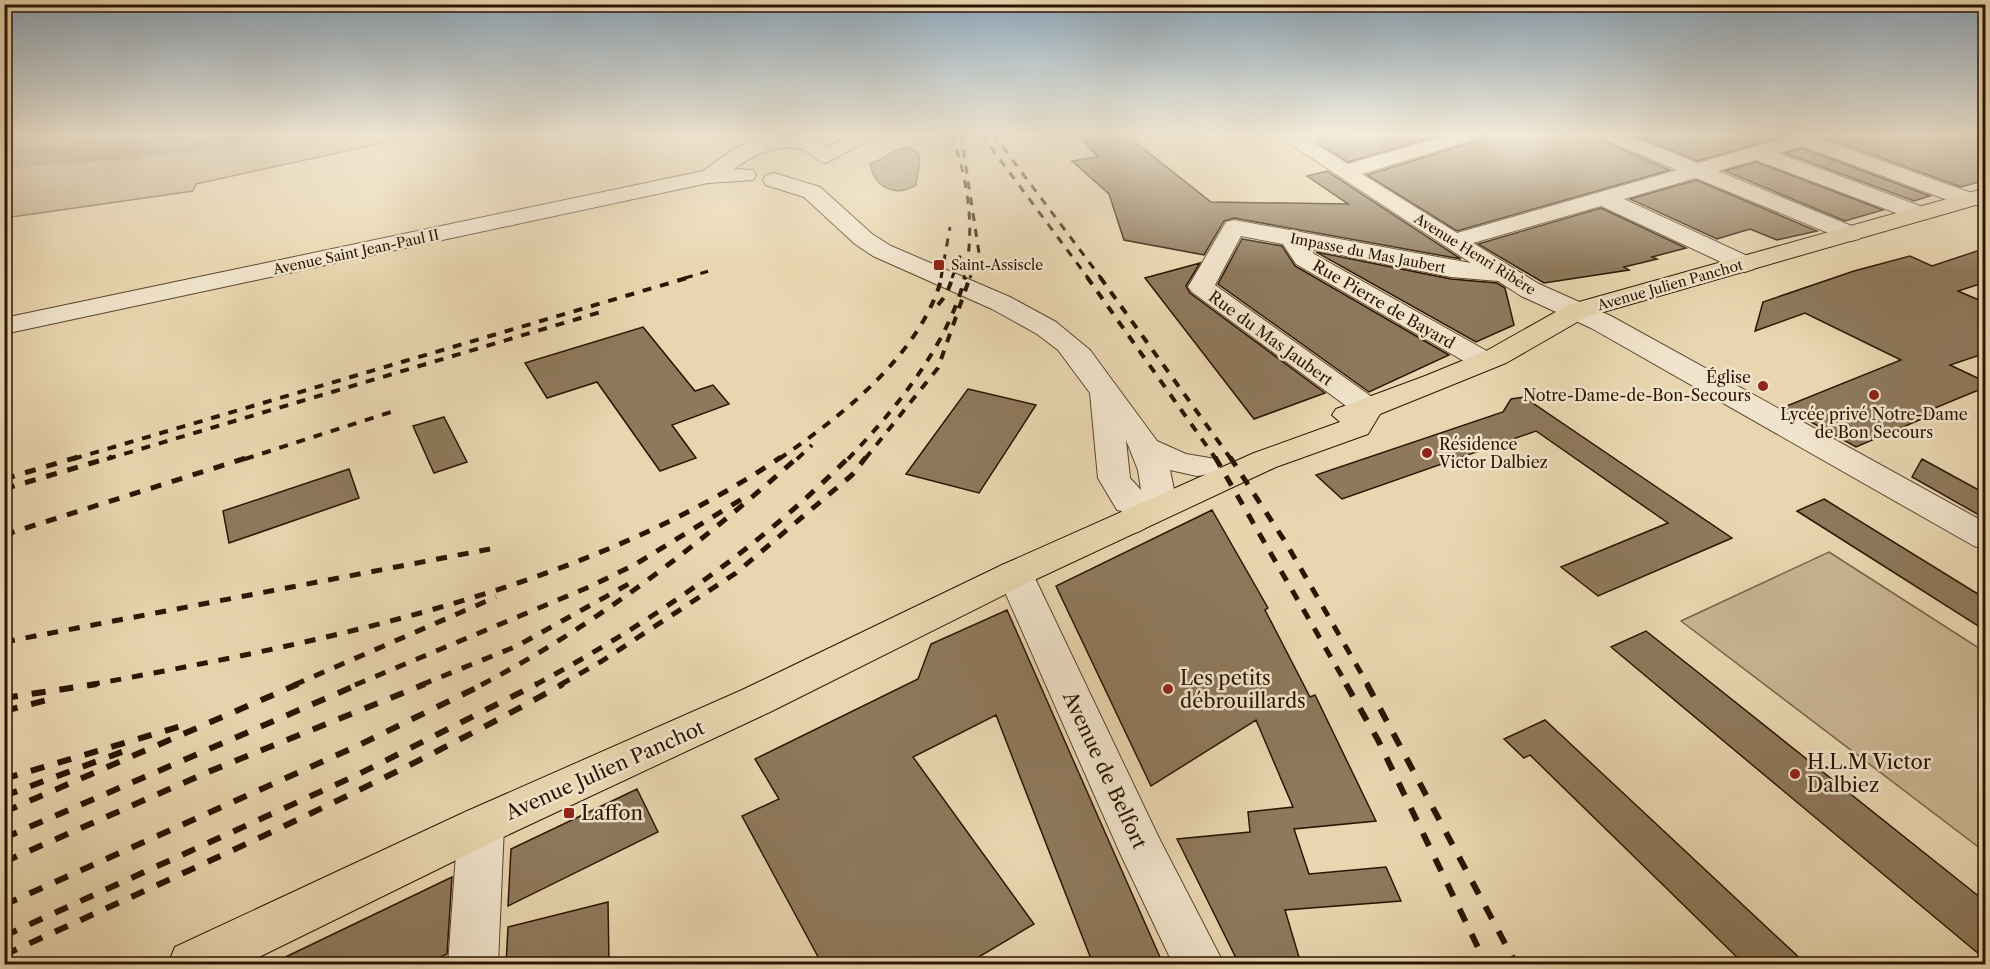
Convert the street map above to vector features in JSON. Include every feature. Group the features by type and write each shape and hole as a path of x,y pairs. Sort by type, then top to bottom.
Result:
{"main road":[{"name":"Avenue Julien Panchot","path":"193,964 481,826 756,701 1015,574 1143,503 1206,477 1265,460 1357,427 1368,408 1484,361 1545,333 1577,311 1978,199"},
{"name":"Avenue Julien Panchot","path":"1143,503 1206,477"}],"street":[{"name":"Avenue Saint Jean-Paul II","path":"4,326 693,179"},
{"path":"825,179 878,249 916,267 999,300 1043,325 1070,345 1090,368 1105,393 1148,447 1206,477"},
{"name":"Avenue Henri Ribère","path":"1356,179 1530,290 1635,341 1986,538"},
{"path":"1452,242 1664,179"},
{"path":"1718,179 1851,234"},
{"path":"1827,179 1920,214"},
{"path":"1926,179 1978,199"},
{"path":"1601,197 1745,264"},
{"name":"Impasse du Mas Jaubert","path":"1234,227 1451,269 1502,273"},
{"name":"Rue du Mas Jaubert","path":"1234,227 1201,287 1368,408"},
{"name":"Rue Pierre de Bayard","path":"1292,239 1305,259 1484,361"},
{"path":"1105,393 1114,478 1143,503"},
{"path":"1143,503 1148,447"},
{"name":"Avenue de Belfort","path":"1015,574 1143,853 1199,964"},
{"path":"473,964 481,826"}],"shaded area":[{"path":"5,179 218,179 196,184 193,191 5,218"},
{"path":"877,179 917,179 916,185 908,189 893,190"},
{"path":"1829,552 1985,652 1985,852 1681,621"}],"building":[{"path":"1092,179 1182,179 1211,202 1348,204 1312,179 1340,179 1461,259 1234,218 1224,221 1204,255 1124,240 1109,194"},
{"path":"1374,179 1638,179 1457,231"},
{"path":"1745,179 1802,179 1883,210 1845,221"},
{"path":"1855,179 1885,179 1930,196 1914,201"},
{"path":"1940,179 1986,179 1986,180 1961,187"},
{"path":"1696,180 1817,231 1777,240 1750,229 1717,239 1630,199"},
{"path":"1601,208 1686,248 1652,257 1657,259 1624,267 1629,270 1544,283 1478,244"},
{"path":"1242,239 1282,246 1295,266 1449,355 1369,392 1218,284"},
{"path":"1986,248 1986,282 1958,291 1986,303 1986,353 1950,365 1986,382 1986,387 1930,410 1936,413 1856,447 1784,407 1901,360 1805,313 1755,331 1763,302 1854,271 1910,256 1932,266"},
{"path":"1316,252 1451,279 1497,283 1505,288 1514,325 1476,342"},
{"path":"1200,263 1186,286 1190,293 1325,393 1254,419 1145,278"},
{"path":"643,327 695,391 713,385 729,404 672,425 696,458 660,471 597,382 547,398 525,363"},
{"path":"968,389 1036,405 979,493 906,474"},
{"path":"1524,397 1732,538 1598,596 1561,567 1668,523 1536,431 1342,499 1316,475 1503,412 1511,399"},
{"path":"444,417 467,462 434,473 413,426"},
{"path":"1922,459 1986,494 1986,519 1912,477"},
{"path":"349,469 359,498 229,543 223,511"},
{"path":"1824,499 1986,599 1986,631 1797,511"},
{"path":"1212,510 1268,608 1265,610 1310,697 1315,695 1376,821 1294,829 1309,874 1386,867 1401,901 1285,910 1301,964 1239,964 1177,839 1250,832 1248,812 1293,807 1256,720 1151,786 1056,586"},
{"path":"1007,610 1163,964 1093,964 996,715 913,757 1034,924 967,964 822,964 742,816 779,799 755,759 918,679 931,644"},
{"name":"H.L.M Victor Dalbiez","path":"1646,631 1986,902 1986,960 1611,647"},
{"path":"1545,720 1806,964 1744,964 1530,755 1524,758 1504,739"},
{"path":"637,789 658,832 508,906 511,849"},
{"path":"452,877 447,954 426,964 271,964"},
{"path":"608,902 609,964 506,964 508,927"}],"railway":[{"path":"964,179 970,223 968,260 964,278"},
{"path":"968,179 979,253 970,278"},
{"path":"1015,179 1088,278"},
{"path":"1027,179 1101,278"},
{"path":"941,278 950,227"},
{"path":"952,278 963,248"},
{"path":"685,278 709,271"},
{"path":"73,459 690,277"},
{"path":"779,459 853,403 898,357 917,332 932,305 942,277"},
{"path":"938,305 946,295 953,277"},
{"path":"848,459 884,419 918,375 946,327 965,277"},
{"path":"865,459 938,368 970,277"},
{"path":"1087,277 1216,459"},
{"path":"1100,277 1231,459"},
{"path":"107,459 604,311"},
{"path":"245,459 391,412"},
{"path":"797,459 812,445"},
{"path":"4,479 78,457"},
{"path":"4,489 112,457"},
{"path":"4,535 249,457"},
{"path":"89,685 177,669 357,629 448,605 537,577 623,543 704,503 781,457"},
{"path":"481,685 566,636 647,581 724,521 798,457"},
{"path":"535,685 619,637 701,583 778,523 849,457"},
{"path":"560,685 602,661 736,573 852,475 866,457"},
{"path":"1215,457 1347,685"},
{"path":"1230,457 1286,543 1368,685"},
{"path":"355,685 589,587 636,564 742,499"},
{"path":"4,642 490,549"},
{"path":"421,685 517,646 634,581"},
{"path":"294,685 496,597"},
{"path":"4,698 97,684"},
{"path":"4,812 298,684"},
{"path":"4,838 359,684"},
{"path":"4,862 208,772 425,684"},
{"path":"4,905 355,747 484,684"},
{"path":"4,936 357,775 537,684"},
{"path":"4,955 356,791 426,757 563,684"},
{"path":"1346,684 1378,740 1486,964"},
{"path":"1367,684 1516,964"},
{"path":"4,711 55,698"},
{"path":"4,779 191,723"},
{"path":"4,796 127,750"}],"place":[{"name":"Saint-Assiscle","path":"939,265"},
{"name":"Église Notre-Dame-de-Bon-Secours","path":"1763,386"},
{"name":"Lycée privé Notre-Dame de Bon Secours","path":"1874,395"},
{"name":"Résidence Victor Dalbiez","path":"1427,453"},
{"name":"Les petits débrouillards","path":"1168,689"},
{"name":"H.L.M Victor Dalbiez","path":"1795,774"},
{"name":"Laffon","path":"569,813"}]}
